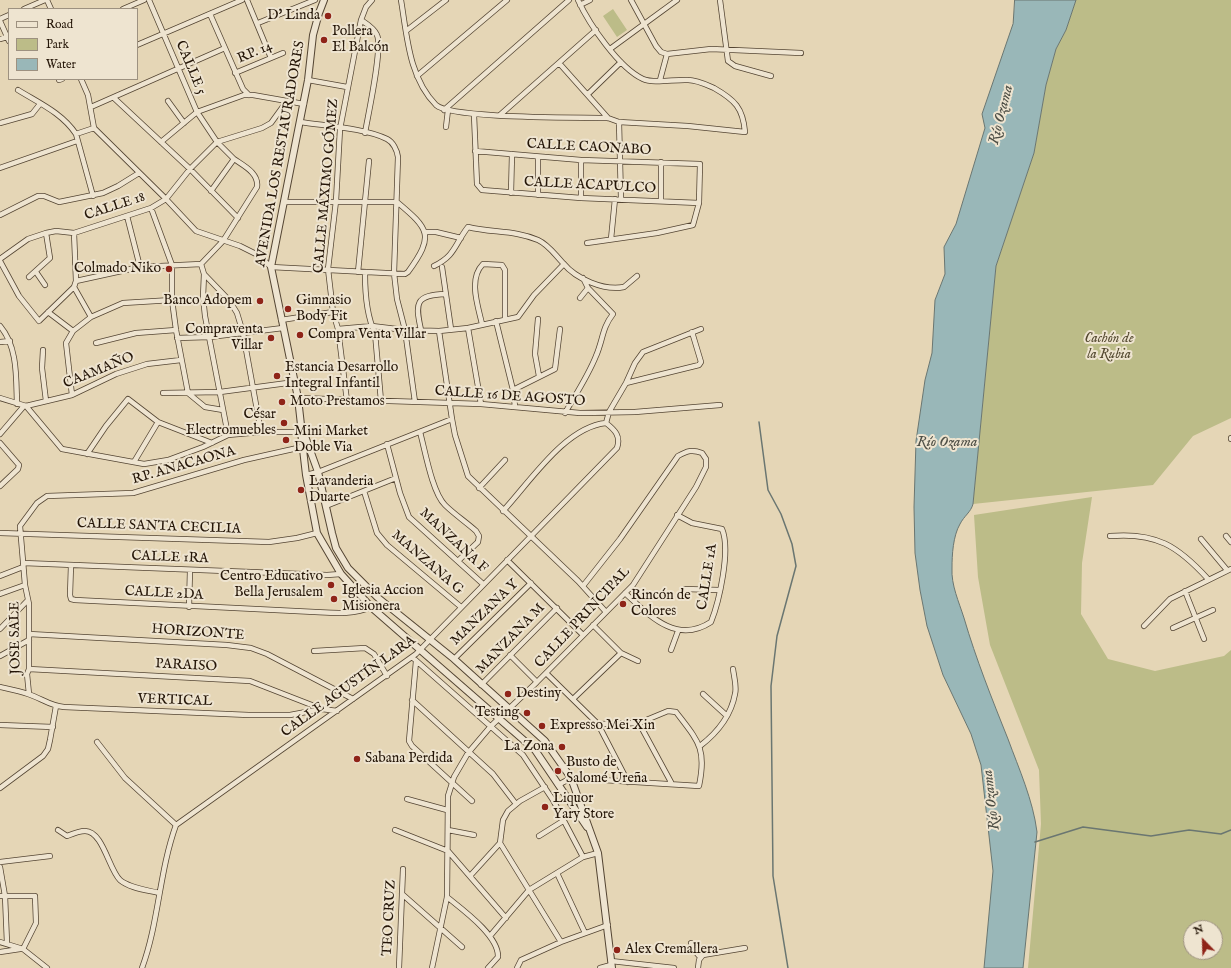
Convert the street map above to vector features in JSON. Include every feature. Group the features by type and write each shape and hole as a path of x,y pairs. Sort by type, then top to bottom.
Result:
{"street":[{"path":"26,8 46,0"},
{"path":"125,8 144,0"},
{"name":"CALLE 5","path":"149,0 197,112 217,142 234,159 254,175 257,183 224,241 201,264"},
{"path":"138,45 242,0"},
{"path":"247,0 258,23 271,58"},
{"path":"258,23 315,0"},
{"name":"AVENIDA LOS RESTAURADORES","path":"323,0 314,35 304,104 286,202 272,267 281,320 298,398 301,425 318,472 336,548 348,568 377,597 454,659 545,742 571,778 598,853 612,964"},
{"name":"CALLE MÁXIMO GÓMEZ","path":"346,401 338,329 333,312 328,269 336,201 340,129 361,20 366,7 372,0"},
{"path":"401,0 411,60 417,76 431,99 438,106 446,110 474,115 608,118 619,122 688,126 745,132 741,110 730,97 710,86 690,80 645,80 621,62 596,30 578,0"},
{"path":"406,31 446,0"},
{"path":"417,76 507,0"},
{"path":"446,127 446,110 569,0"},
{"path":"580,5 590,0"},
{"path":"631,0 656,46 661,52 667,54 711,48 801,53"},
{"path":"610,49 677,0"},
{"path":"720,0 728,49 727,59 731,64 771,76"},
{"path":"210,14 235,73 243,89 249,95"},
{"path":"0,20 8,39 0,39"},
{"path":"361,20 374,30 379,41 373,92 365,133"},
{"path":"500,115 596,30"},
{"path":"91,108 225,48"},
{"name":"RP. 14","path":"235,73 283,53"},
{"path":"660,80 667,54"},
{"path":"588,94 621,62"},
{"path":"559,63 608,118"},
{"path":"81,80 88,95 94,128 166,199 196,231 240,246 258,255 272,267 405,274 419,257 426,240 423,225 417,218 397,202 286,202"},
{"path":"308,80 348,87"},
{"path":"18,90 58,114 76,134 93,196"},
{"path":"161,142 197,112 249,95 304,104"},
{"path":"114,98 190,168 238,218"},
{"path":"217,142 262,128 271,123 287,101"},
{"path":"168,102 184,123"},
{"path":"0,123 32,114 40,104"},
{"path":"474,115 476,151"},
{"path":"300,122 365,133 388,140 397,150 397,202 394,273 397,299 405,330 415,402"},
{"path":"619,122 621,199"},
{"path":"76,134 94,128"},
{"path":"0,168 77,141"},
{"name":"CALLE 18","path":"0,260 28,240 46,233 74,233 151,208 166,199 190,168 217,142"},
{"name":"CALLE CAONABO","path":"476,151 581,160 698,163 700,166 700,203"},
{"name":"CALLE ACAPULCO","path":"476,151 477,184 479,188 491,192 581,198 662,200 700,203"},
{"path":"512,154 512,193"},
{"path":"538,157 538,195"},
{"path":"211,191 234,159"},
{"path":"581,160 581,198"},
{"path":"358,272 369,161"},
{"path":"661,162 662,200"},
{"path":"0,215 38,196 44,196 59,202 103,193 139,173"},
{"path":"611,239 615,199"},
{"path":"587,243 657,233 690,226 695,223 700,203"},
{"path":"151,208 172,265 172,300 177,338 188,393 205,407 223,410"},
{"path":"127,216 140,267"},
{"path":"434,266 446,260 452,254 468,227 487,231 504,231 524,236 545,245 563,265 583,278 604,287 616,288 626,286 637,276"},
{"path":"425,232 461,238"},
{"path":"29,277 50,258 46,233"},
{"path":"0,260 19,296 38,320 40,320 74,287 76,281 74,233"},
{"path":"76,281 140,267 201,264 204,274 203,297 228,435"},
{"path":"482,324 475,291 475,279 477,270 483,264 502,265 505,270 505,319"},
{"path":"338,329 372,326 405,330 439,331 468,328 518,317 534,295 563,265"},
{"path":"442,267 451,330"},
{"path":"36,272 45,285"},
{"path":"365,273 365,291 372,326 375,333 381,401"},
{"path":"204,274 234,307 243,333 261,432"},
{"path":"565,413 587,376 601,342 604,325 613,314 612,311 588,288 583,278"},
{"path":"74,287 91,316"},
{"path":"580,298 588,288"},
{"path":"421,330 417,310 418,302 422,298 446,294"},
{"path":"72,395 66,343 73,331 91,316 130,301 172,300"},
{"path":"48,312 73,331"},
{"path":"281,320 333,312"},
{"path":"538,319 535,354 539,376"},
{"path":"496,321 513,390 514,406"},
{"path":"0,326 10,341 15,365 17,404"},
{"path":"177,338 210,338 283,328"},
{"path":"468,328 481,404"},
{"path":"513,390 539,376 554,371 556,368 560,329"},
{"path":"504,511 567,440 587,428 606,423 609,412 626,383 635,363 643,352 701,329"},
{"path":"96,343 136,333 176,330"},
{"path":"439,331 452,419 468,476 583,586 606,612"},
{"path":"626,383 699,366 701,362 692,332"},
{"path":"0,342 10,341"},
{"path":"44,350 42,368 46,401"},
{"name":"CAAMAÑO","path":"25,406 72,395 116,374 147,364 181,360"},
{"path":"163,393 220,392 295,382"},
{"path":"0,398 25,406 62,449 148,464 168,460 212,443 228,435 261,432 302,432"},
{"name":"CALLE 16 DE AGOSTO","path":"298,398 346,401 481,404 514,406 565,413 609,412 720,405"},
{"path":"87,454 126,400 130,399 158,422 212,443"},
{"path":"0,434 25,406"},
{"path":"306,475 318,472 452,419"},
{"path":"134,462 158,422"},
{"name":"CALLE AGUSTÍN LARA","path":"176,825 353,699 414,659 420,649 617,448 620,440 618,435 606,423"},
{"path":"301,425 306,475 317,533 341,574 371,607 535,750 591,832"},
{"path":"420,432 434,485 440,499 444,505 476,531 479,536 478,542 459,560"},
{"path":"0,443 19,465 19,468 0,486"},
{"name":"MANZANA F","path":"387,444 409,517 439,545 459,560 484,584"},
{"name":"RP. ANACAONA","path":"20,533 22,521 41,499 47,496 133,493 244,460 302,447"},
{"name":"CALLE PRINCIPAL","path":"451,783 468,753 491,726 633,585 696,487 706,467 706,460 702,453 694,450 686,451 678,456 620,539 583,586"},
{"path":"479,488 505,460"},
{"path":"326,506 396,478"},
{"name":"MANZANA G","path":"364,491 377,533 387,545 461,607"},
{"name":"CALLE 1A","path":"677,515 692,523 722,529 726,544 719,590 711,622 702,628 678,631"},
{"name":"CALLE SANTA CECILIA","path":"0,533 269,542 297,538 317,533"},
{"name":"JOSE SALE","path":"20,533 25,585 28,600 29,669 27,674 29,694"},
{"path":"1110,536 1130,535 1168,545 1188,557 1208,579"},
{"path":"1226,536 1231,542"},
{"path":"1144,626 1170,599 1229,570 1201,539"},
{"path":"507,560 584,635"},
{"path":"0,576 23,565"},
{"name":"CALLE 1RA","path":"23,565 71,565 327,575 341,574"},
{"name":"CALLE 2DA","path":"71,565 70,595 71,599 75,600 189,607 345,613 362,612 371,607"},
{"path":"189,607 190,570"},
{"name":"MANZANA Y","path":"454,659 531,583"},
{"path":"0,594 25,585"},
{"path":"684,589 719,590"},
{"path":"1185,591 1204,639"},
{"path":"625,593 652,617 678,631 671,650"},
{"path":"0,629 28,600"},
{"name":"MANZANA M","path":"481,685 556,608"},
{"path":"1173,628 1213,610"},
{"path":"593,625 621,653 638,661"},
{"name":"HORIZONTE","path":"29,634 227,644 251,648 267,654 353,699"},
{"path":"0,656 29,640"},
{"path":"314,651 365,648 374,654 387,676"},
{"path":"573,699 621,653"},
{"path":"510,656 537,682"},
{"path":"414,659 409,741 412,746 472,801"},
{"path":"414,659 517,747 545,787 583,857"},
{"name":"PARAISO","path":"29,669 245,680 285,693 322,709 337,711"},
{"path":"700,746 713,736 727,716 736,693 733,669"},
{"path":"546,673 598,724 628,782"},
{"name":"VERTICAL","path":"0,687 29,694 56,706 249,715 290,714 322,709"},
{"path":"704,694 727,716"},
{"path":"412,700 468,753 493,774 516,804"},
{"path":"0,788 43,756 48,749 56,706"},
{"path":"558,785 571,778 699,786 702,755 700,746 676,712 672,710 658,714 639,723 598,724"},
{"path":"639,723 672,784"},
{"path":"0,725 53,727"},
{"path":"97,742 125,778 176,825 159,893 152,938 142,968"},
{"path":"432,968 447,897 447,810 451,783"},
{"path":"470,876 500,843 503,820 508,811 516,804 545,787"},
{"path":"407,799 447,810"},
{"path":"539,836 563,821"},
{"path":"58,830 67,836 83,831 90,832 105,851 120,880 133,886 159,893"},
{"path":"395,830 448,851 506,918"},
{"path":"448,830 474,835"},
{"path":"500,843 561,942"},
{"path":"490,936 529,890 583,857 598,853"},
{"path":"0,862 50,856"},
{"path":"0,867 7,943"},
{"name":"TEO CRUZ","path":"399,968 403,870"},
{"path":"557,873 585,933"},
{"path":"402,894 462,947"},
{"path":"2,896 33,895 35,897 36,923 22,949"},
{"path":"447,897 490,936 497,946 498,957 488,968"},
{"path":"517,968 521,960 561,942 608,925"},
{"path":"0,942 22,949 47,968"},
{"path":"691,943 694,950 700,957"},
{"path":"700,957 744,948"},
{"path":"0,952 22,949"},
{"path":"698,968 700,957"},
{"path":"600,968 612,964 674,968"}],"green space":[{"name":"Cachón de la Rubia","path":"1076,0 1231,0 1231,418 1193,436 1153,485 973,504 996,266 1034,153 1046,85 1056,49 1066,30"},
{"path":"613,9 627,30 617,37 603,16"},
{"path":"1092,497 1082,563 1081,614 1108,659 1155,671 1224,656 1231,650 1231,968 1028,968 1041,824 1039,770 990,645 978,577 974,515"}],"water":[{"name":"Río Ozama","path":"1015,0 1076,0 1066,30 1056,49 1046,85 1034,153 996,266 973,504 962,521 954,540 952,574 956,593 979,664 1025,785 1037,832 1023,968 984,968 993,871 981,765 971,734 943,675 927,626 915,553 914,507 916,441 925,380 932,353 935,300 945,274 944,247 956,224 985,128 982,114 1013,24"}],"waterway":[{"path":"759,422 768,490 781,514 792,544 796,566 777,636 771,686 773,876 788,968"},
{"path":"1035,842 1083,827 1151,836 1189,830 1221,834 1231,830"}],"place":[{"name":"D' Linda","path":"328,16"},
{"name":"Pollera El Balcón","path":"324,40"},
{"name":"Colmado Niko","path":"169,269"},
{"name":"Banco Adopem","path":"260,301"},
{"name":"Gimnasio Body Fit","path":"288,309"},
{"name":"Compra Venta Villar","path":"300,335"},
{"name":"Compraventa Villar","path":"271,338"},
{"name":"Estancia Desarrollo Integral Infantil","path":"277,376"},
{"name":"Moto Prestamos","path":"282,402"},
{"name":"César Electromuebles","path":"284,423"},
{"name":"Mini Market Doble Via","path":"286,440"},
{"name":"Lavanderia Duarte","path":"301,490"},
{"name":"Centro Educativo Bella Jerusalem","path":"331,585"},
{"name":"Iglesia Accion Misionera","path":"334,599"},
{"name":"Rincón de Colores","path":"623,604"},
{"name":"Destiny","path":"508,694"},
{"name":"Testing","path":"527,713"},
{"name":"Expresso Mei Xin","path":"542,726"},
{"name":"La Zona","path":"562,747"},
{"name":"Sabana Perdida","path":"357,759"},
{"name":"Busto de Salomé Ureña","path":"558,771"},
{"name":"Liquor Yary Store","path":"545,807"},
{"name":"Alex Cremallera","path":"617,950"}]}
